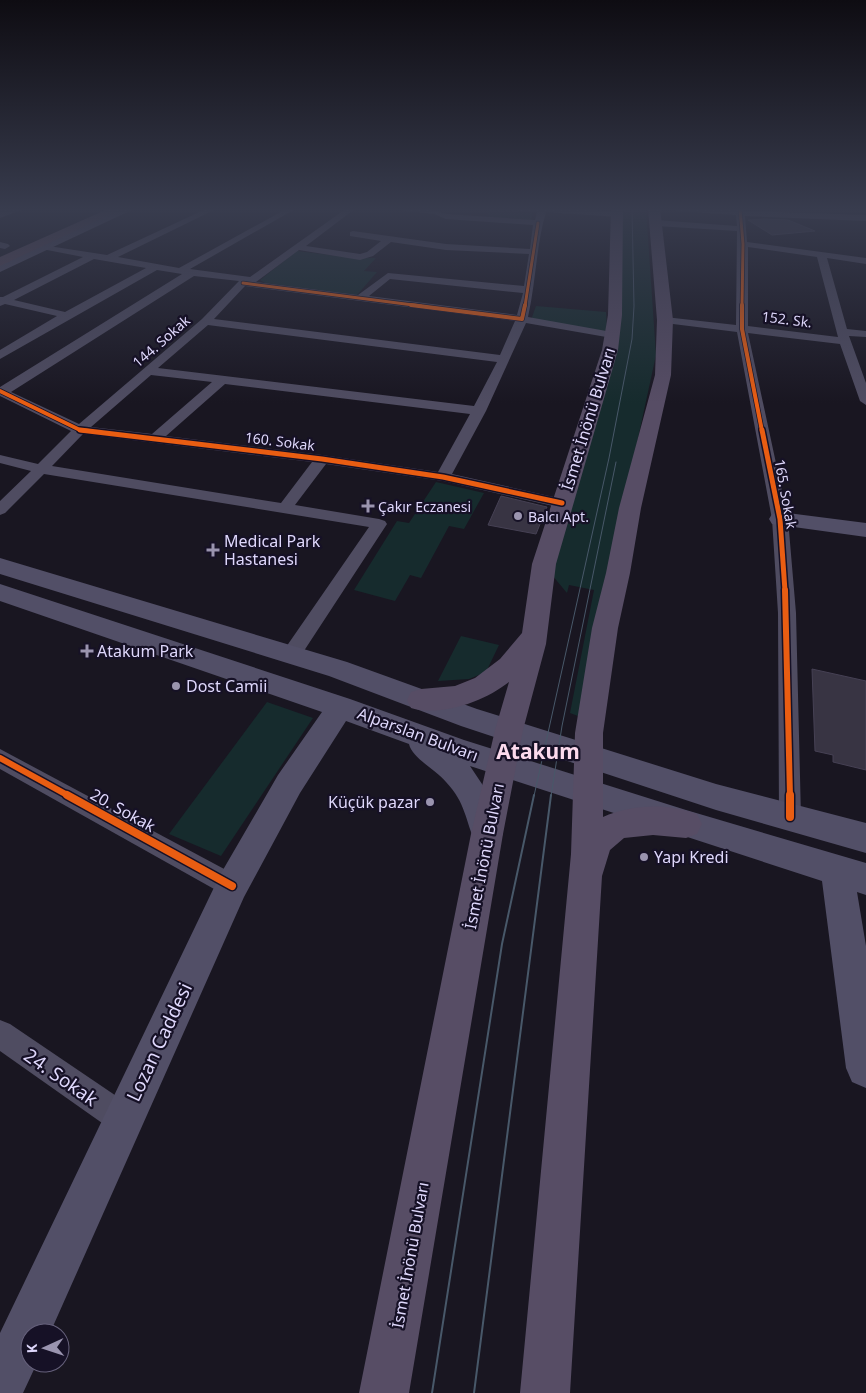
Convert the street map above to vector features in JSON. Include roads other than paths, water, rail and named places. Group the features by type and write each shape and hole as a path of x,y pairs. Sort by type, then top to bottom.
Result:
{"main road":[{"name":"İsmet İnönü Bulvarı","path":"384,1393 487,834 509,730 535,632 544,564 597,394 612,336 615,315 616,273"},
{"path":"545,1393 584,886 590,756 589,733 605,628 618,574 630,508 663,375 665,320 659,273"},
{"path":"780,520 866,530"},
{"name":"Alparslan Bulvarı","path":"0,566 338,669 509,730 716,797 866,838"},
{"name":"Alparslan Bulvarı","path":"0,592 340,706 502,764 686,824 852,874"},
{"path":"421,700 458,697 480,688 500,675 519,657 535,632"},
{"name":"Lozan Caddesi","path":"0,1388 232,886 290,784 340,706"},
{"path":"395,726 450,764 476,797 485,819 487,834"},
{"path":"584,886 597,843 602,835 614,827 638,821 686,824"},
{"path":"852,874 866,1068"}],"street":[{"path":"1,301 58,273"},
{"path":"0,355 66,315 144,273"},
{"path":"1,391 191,273"},
{"path":"199,273 360,298 522,319 612,336"},
{"name":"144. Sokak","path":"0,510 80,430 206,321 248,281 260,273"},
{"path":"442,477 479,411 505,359 522,319 531,273"},
{"name":"165. Sokak","path":"741,273 742,328 780,520 786,614 790,817"},
{"path":"826,273 844,336 866,401"},
{"path":"360,298 388,276 529,290"},
{"path":"1,301 66,315"},
{"name":"152. Sk.","path":"665,320 844,336 866,334"},
{"path":"206,321 505,359"},
{"path":"149,371 479,411"},
{"path":"156,438 222,380"},
{"name":"160. Sokak","path":"1,391 80,430 322,459 442,477 562,504"},
{"path":"0,459 42,469 379,524 291,655"},
{"path":"284,508 322,459"},
{"name":"20. Sokak","path":"0,758 232,886"},
{"name":"24. Sokak","path":"0,1034 123,1119"}],"tram line":[{"path":"534,796 609,458 632,339 633,273"},
{"path":"551,796 562,726 616,462"},
{"path":"432,1393 502,944 534,795"},
{"path":"474,1393 551,795"}],"place":[{"name":"Çakır Eczanesi","path":"368,506"},
{"name":"Balcı Apt.","path":"518,516"},
{"name":"Medical Park Hastanesi","path":"213,550"},
{"name":"Atakum Park","path":"87,651"},
{"name":"Dost Camii","path":"176,686"},
{"name":"Küçük pazar","path":"430,802"},
{"name":"Yapı Kredi","path":"644,857"}],"district":[{"name":"Atakum","path":"538,751"}]}
